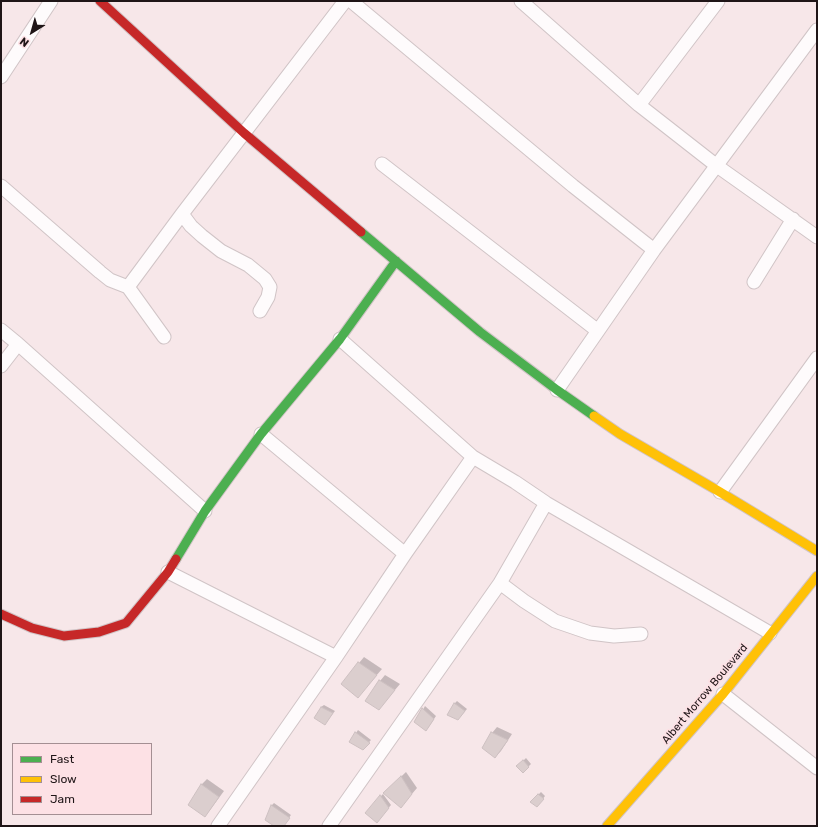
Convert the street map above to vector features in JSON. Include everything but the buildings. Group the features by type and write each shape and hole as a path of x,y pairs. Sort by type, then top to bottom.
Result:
{"street":[{"path":"3,70 51,1"},
{"path":"100,1 244,133 480,332 557,390 620,434 817,551"},
{"path":"128,288 182,214 344,1"},
{"path":"351,1 573,186 654,250"},
{"path":"521,1 639,105 717,166 793,219 817,238"},
{"path":"639,105 718,1"},
{"path":"557,390 654,250 817,30"},
{"path":"382,164 598,331"},
{"path":"1,186 100,272 110,280 128,288 164,337"},
{"path":"182,214 191,226 221,251 248,265 265,279 270,287 268,297 260,311"},
{"path":"754,282 793,219"},
{"path":"1,614 32,628 64,636 99,632 126,623 168,572 205,511 261,434 340,339 396,261"},
{"path":"1,330 205,511"},
{"path":"340,339 473,457 515,482 546,503 770,633"},
{"path":"1,366 18,344"},
{"path":"720,492 817,358"},
{"path":"261,434 405,554"},
{"path":"218,826 473,457"},
{"path":"329,826 500,583 546,503"},
{"path":"168,572 336,657"},
{"name":"Albert Morrow Boulevard","path":"607,826 723,694 770,633 817,576"},
{"path":"500,583 555,621 590,632 614,636 641,634"},
{"path":"723,694 817,768"}],"traffic: fast":[{"path":"361,232 480,332 594,416"},
{"path":"176,559 205,511 261,434 340,339 396,261"}],"traffic: slow":[{"path":"594,416 620,434 817,551"},
{"path":"607,826 723,694 817,576"}],"traffic: jam":[{"path":"100,1 244,133 361,232"},
{"path":"1,614 32,628 64,636 99,632 126,623 168,572 176,559"}]}
